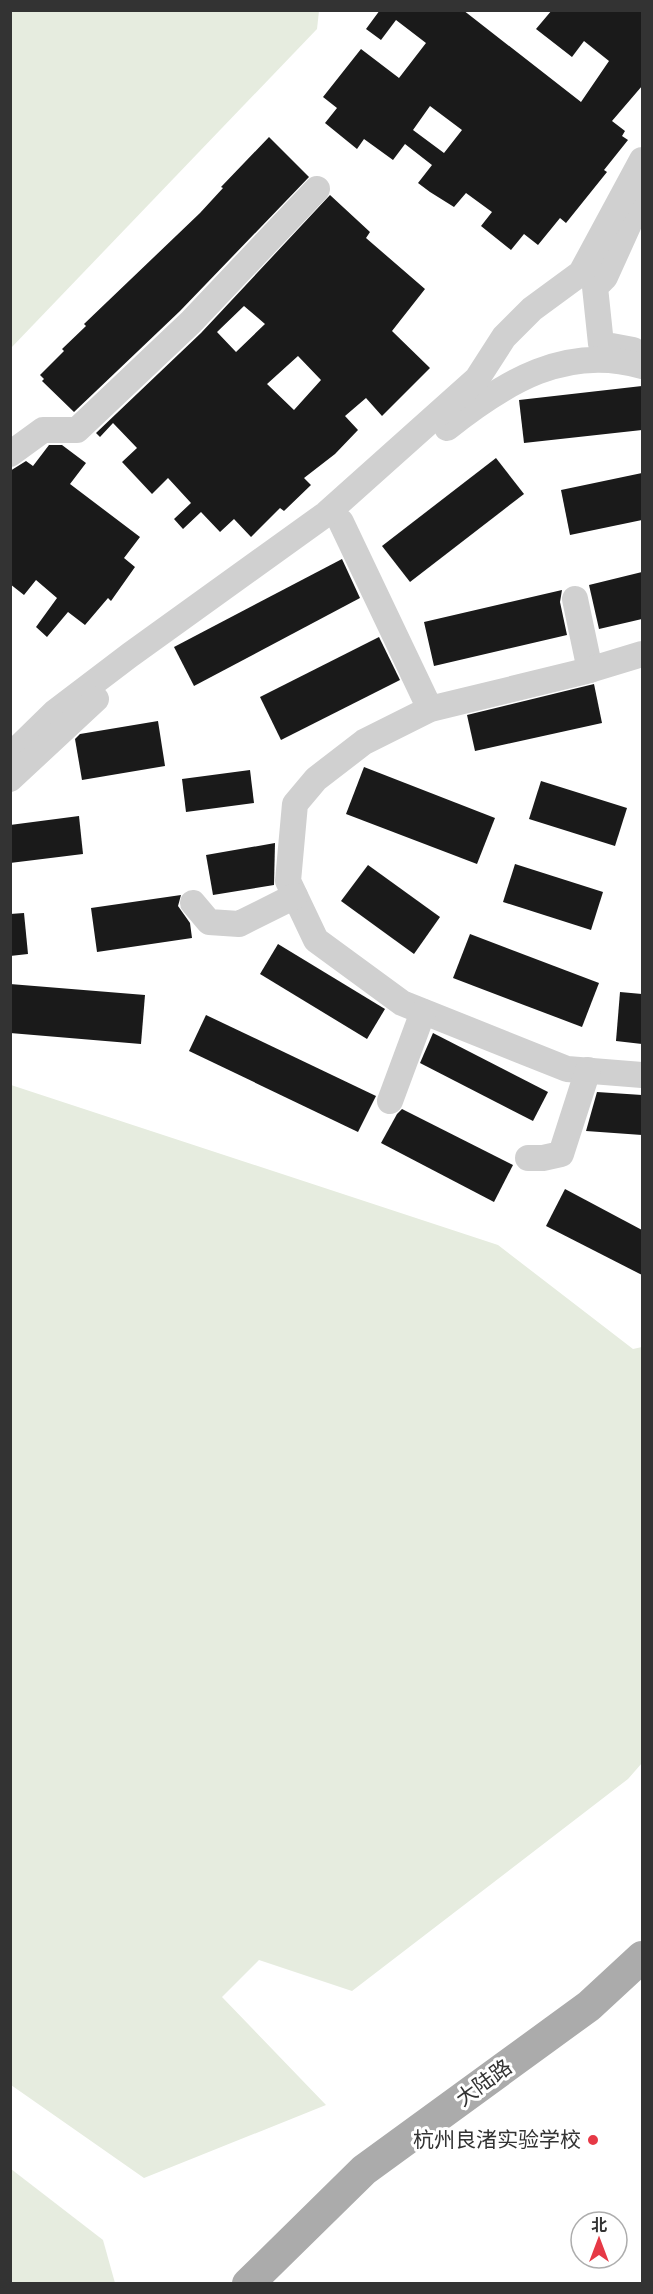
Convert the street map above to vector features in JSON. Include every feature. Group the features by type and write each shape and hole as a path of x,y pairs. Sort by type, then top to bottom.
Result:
{"main road":[{"name":"大陆路","path":"248,2283 364,2170 589,2006 642,1957"},
{"name":"大陆路","path":"270,2283 364,2193 590,2028 642,1983"}],"street":[{"path":"10,756 64,705 326,514 477,379 504,337 532,309 581,273 642,160"},
{"path":"10,454 43,430 77,430 191,322 317,189"},
{"path":"642,195 605,277 595,287 601,344 642,351"},
{"path":"581,273 592,360"},
{"path":"10,778 134,664 341,522 447,428 489,395 538,369 616,358 642,366"},
{"path":"341,522 430,709"},
{"path":"575,599 590,670"},
{"path":"642,654 590,670 430,709 364,742 316,779 295,804 288,881 316,940 402,1003 567,1069 642,1075"},
{"path":"193,903 209,922 239,924 295,896"},
{"path":"390,1101 423,1012"},
{"path":"528,1158 543,1158 561,1154 588,1070"}],"shaded area":[{"path":"11,10 319,11 317,29 11,348"},
{"path":"11,1085 498,1245 633,1349 642,1347 642,1763 628,1779 352,1991 259,1960 222,1997 326,2105 144,2178 11,2085"},
{"path":"11,2169 103,2240 115,2283 11,2283"}],"building":[{"path":"380,10 463,10 581,102 609,61 584,41 572,57 536,29 552,10 642,10 642,86 612,121 625,131 622,136 628,140 604,170 607,172 566,223 560,218 538,245 524,234 511,250 481,226 492,212 466,193 454,207 418,183 432,165 405,144 393,160 364,139 357,149 325,123 337,108 323,97 361,49 399,78 426,43 396,20 381,40 366,29","holes":["430,106 462,130 444,153 413,130"]},
{"path":"269,137 309,177 180,311 74,412 42,381 44,379 40,375 86,326 84,324 200,213 223,188 221,187"},
{"path":"330,195 370,232 366,238 425,289 392,331 430,368 382,416 366,398 345,416 358,430 335,454 304,478 311,485 284,511 280,508 251,537 234,519 220,532 201,512 183,529 174,519 191,503 168,478 152,494 122,462 137,448 113,423 100,437 96,433 201,333","holes":["244,306 265,324 236,352 217,332","298,356 321,380 294,410 267,384"]},
{"path":"642,386 642,430 524,443 519,400"},
{"path":"49,445 62,445 86,463 70,484 140,537 124,558 135,567 111,601 108,598 85,625 68,612 47,637 36,627 57,598 36,580 24,595 10,584 10,471 26,461 33,466"},
{"path":"496,458 524,494 410,582 382,546"},
{"path":"642,473 642,520 570,535 561,490"},
{"path":"342,559 360,598 194,686 174,647"},
{"path":"642,572 642,619 599,629 589,585"},
{"path":"562,590 560,602 567,635 434,666 424,622"},
{"path":"379,637 400,680 281,740 260,697"},
{"path":"594,684 602,723 475,751 467,715"},
{"path":"158,721 165,766 82,780 75,739 80,734"},
{"path":"364,767 495,818 477,864 346,814"},
{"path":"250,770 254,803 186,812 182,779"},
{"path":"541,781 627,808 615,846 529,819"},
{"path":"79,816 83,854 10,863 10,825"},
{"path":"275,843 274,885 213,895 206,855"},
{"path":"515,864 603,892 591,930 503,902"},
{"path":"368,865 440,917 414,954 341,901"},
{"path":"181,895 178,906 190,923 192,938 97,952 91,908"},
{"path":"24,913 28,954 10,956 10,914"},
{"path":"470,934 599,983 582,1027 453,978"},
{"path":"278,944 385,1009 367,1039 260,974"},
{"path":"10,984 145,995 141,1044 10,1033"},
{"path":"620,992 642,994 642,1044 616,1041"},
{"path":"206,1015 376,1096 358,1132 189,1051"},
{"path":"433,1033 548,1092 533,1121 420,1063"},
{"path":"597,1092 642,1095 642,1135 586,1131"},
{"path":"402,1109 513,1165 494,1202 381,1143"},
{"path":"565,1189 642,1230 642,1275 546,1226"}],"place":[{"name":"杭州良渚实验学校","path":"593,2140"}]}
